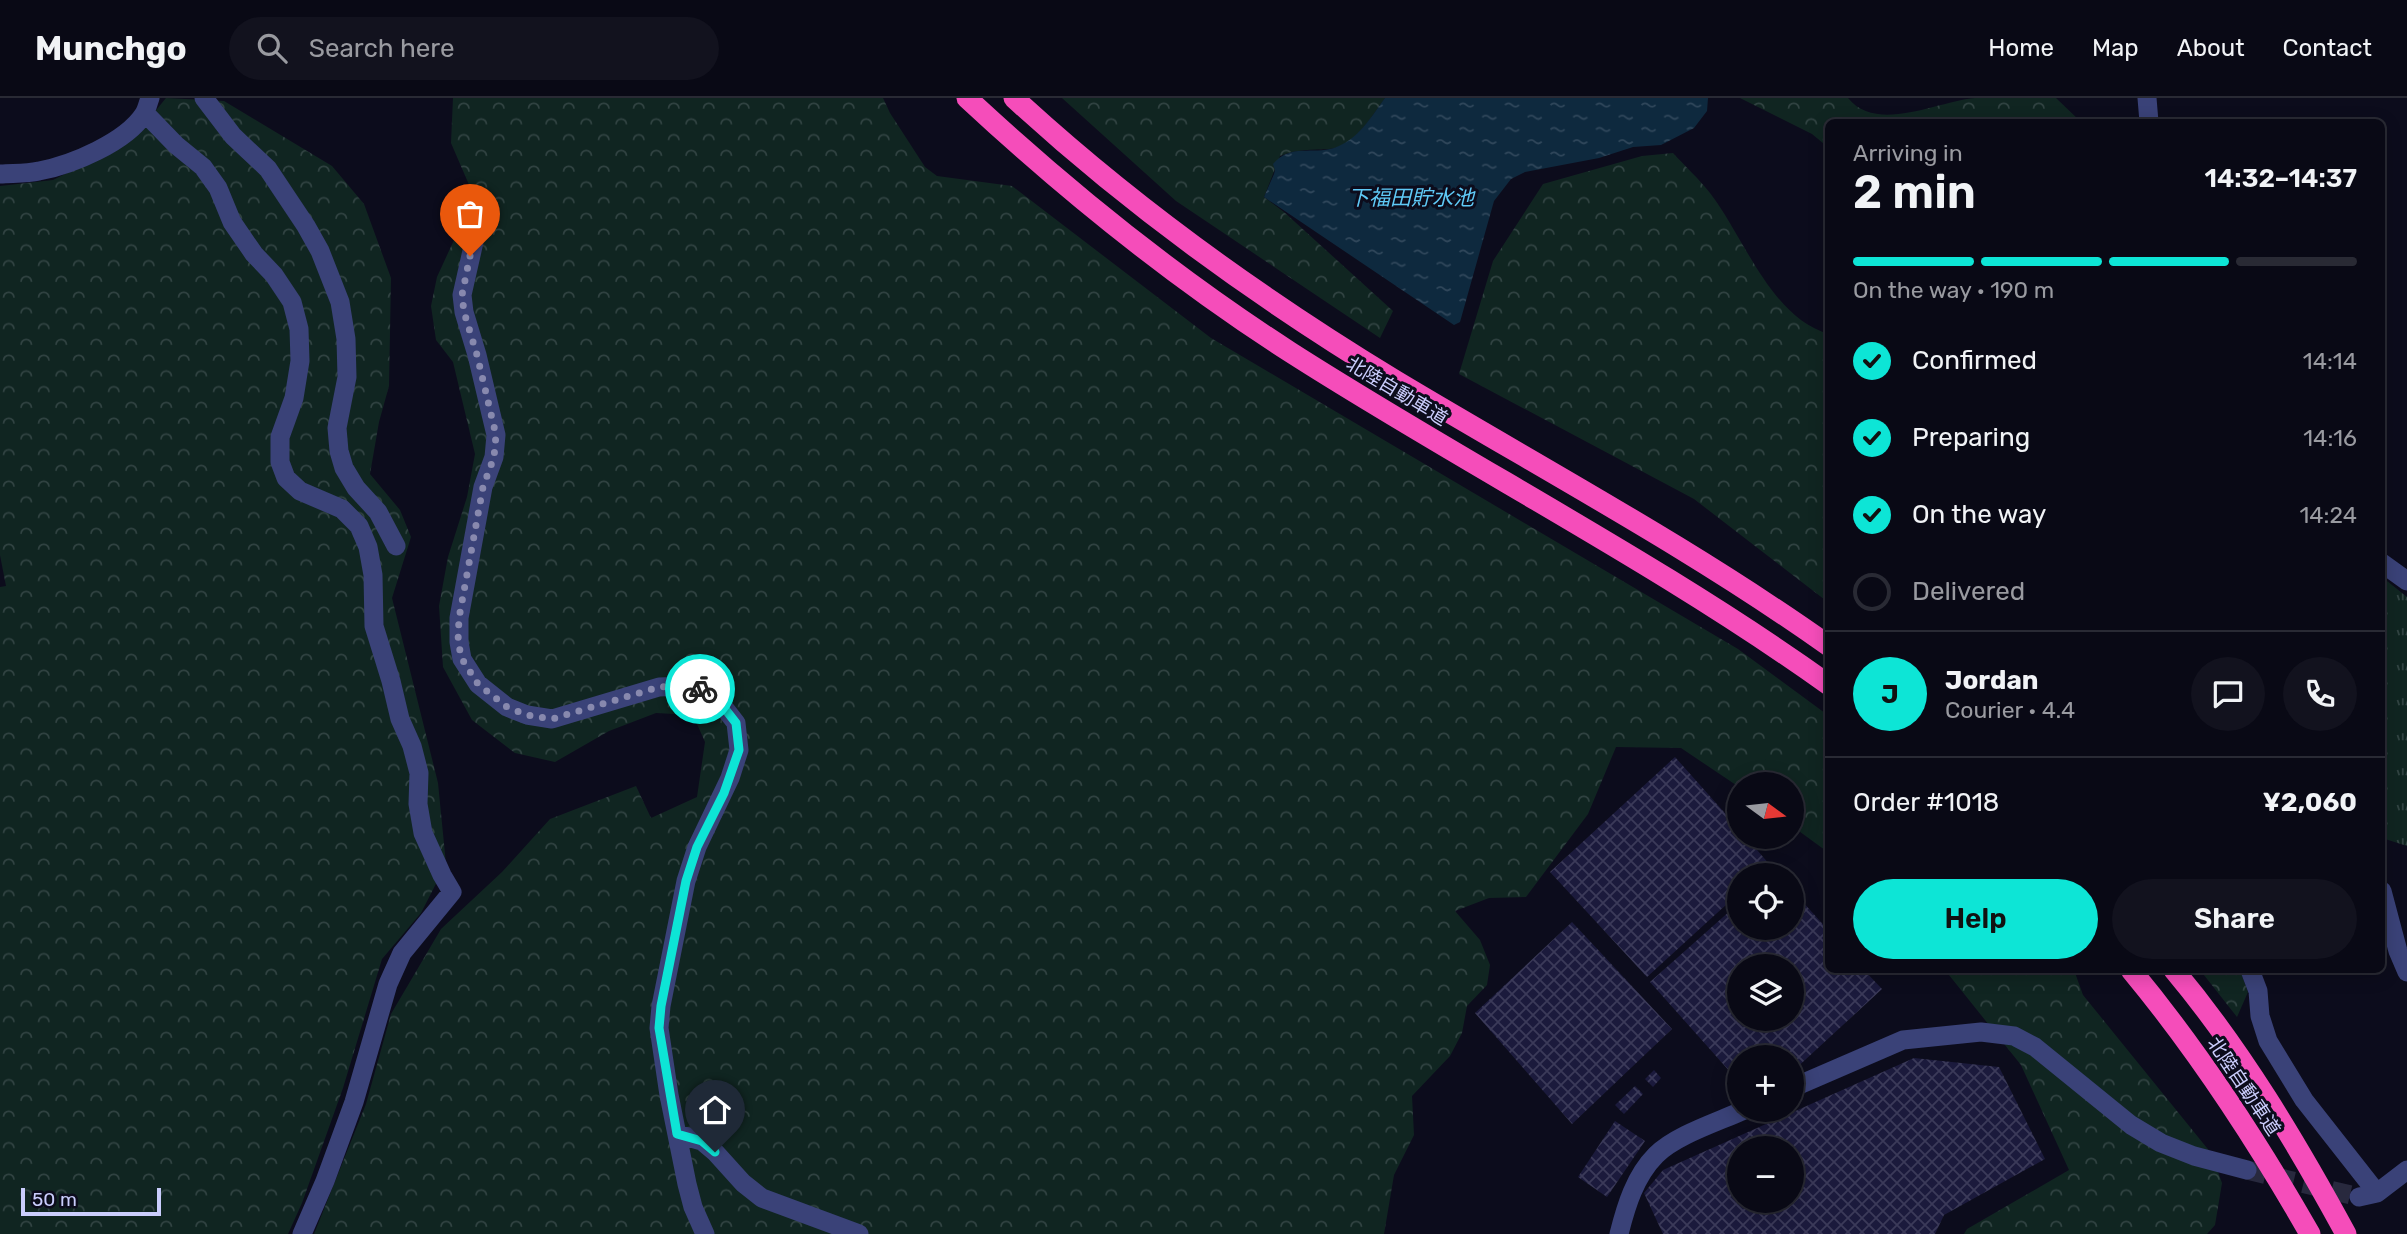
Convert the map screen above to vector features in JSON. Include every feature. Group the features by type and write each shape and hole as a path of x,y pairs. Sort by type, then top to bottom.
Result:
{"highway":[{"name":"北陸自動車道","path":"967,98 1013,141 1102,215 1211,298 1288,351 1667,577 1825,682"},
{"name":"北陸自動車道","path":"1014,98 1132,198 1303,322 1395,380 1681,548 1825,643"},
{"name":"北陸自動車道","path":"2133,973 2219,1086 2275,1172 2310,1234"},
{"name":"北陸自動車道","path":"2176,973 2245,1066 2301,1152 2346,1234"}],"street":[{"path":"204,98 233,135 268,169 320,251 340,302 346,339 347,377 337,428 339,451 350,478 378,512 396,546"},
{"path":"2147,98 2149,119"},
{"path":"0,174 38,172 67,164 122,137 147,106 176,145 203,167 218,188 232,222 292,302 299,329 300,360 294,398 280,437 280,462 286,478 300,491 342,509 359,526 368,547 373,575 374,626 400,719 412,746 419,773 418,804 423,833 452,892 402,953 397,963 379,1009 354,1102 302,1234"},
{"path":"453,214 474,242 462,295 496,435 494,457 483,487 461,605 458,642 462,659 478,684 507,707 527,715 552,719 659,687 685,686 715,696 736,723 739,750 724,793 697,847 686,881 659,1028 693,1207 705,1234"},
{"path":"2385,565 2407,581"},
{"path":"2385,902 2398,951 2407,972"},
{"path":"2251,973 2258,991 2260,1016 2268,1041 2368,1195 2407,1170"},
{"path":"1804,1083 1903,1040 1981,1032 2014,1036 2035,1047 2131,1125 2161,1143 2216,1163 2247,1170"},
{"path":"1619,1234 1635,1184 1657,1154 1673,1143 1727,1118"},
{"path":"677,1134 702,1141 743,1184 762,1199 859,1234"}],"green space":[{"path":"166,98 224,101 332,166 364,204 391,278 389,386 379,422 370,474 400,510 411,537 392,598 438,783 446,864 421,913 382,959 343,1088 302,1203 288,1234 0,1234 0,587 6,586 0,555 0,186 53,180 131,141"},
{"path":"453,98 883,98 925,167 937,176 1012,186 1211,338 1738,649 1825,713 1825,850 1804,835 1804,772 1727,772 1727,779 1681,748 1616,747 1588,814 1526,897 1489,898 1455,911 1480,940 1490,965 1487,985 1467,1006 1462,1033 1450,1056 1412,1096 1414,1135 1394,1175 1384,1234 314,1234 366,1104 391,1014 441,929 502,872 550,819 636,786 651,818 697,797 705,742 693,715 656,713 609,731 555,762 515,753 472,720 443,667 439,606 448,557 467,497 475,454 453,362 436,340 431,306 437,277 454,240 470,187 451,143"},
{"path":"1062,98 1385,98 1362,130 1338,147 1298,151 1280,156 1264,197 1393,311 1380,338 1176,201"},
{"path":"1740,98 1848,98 1860,108 1875,114 1891,115 1975,98 2056,98 2078,119 1825,119 1825,145 1812,134"},
{"path":"1673,153 1710,193 1775,294 1809,325 1825,332 1825,600 1694,499 1459,374 1493,261 1543,184 1642,156"},
{"path":"2385,579 2407,597 2407,846 2385,839"},
{"path":"1947,973 2075,973 2083,995 2211,1153 2222,1183 2215,1225 2207,1234 1964,1234 1967,1229 2069,1170 2021,1065"},
{"path":"2202,973 2241,973 2248,992 2237,1017"}],"water":[{"name":"下福田貯水池","path":"1385,98 1708,98 1707,111 1694,128 1661,145 1633,147 1599,158 1525,172 1511,179 1494,201 1460,322 1454,325 1264,197 1274,174 1273,164 1280,158 1294,152 1326,150 1343,144 1363,127"}],"building":[{"path":"1675,757 1727,815 1727,849 1756,849 1768,863 1727,863 1727,904 1647,977 1550,872"},
{"path":"1804,903 1825,927 1825,973 1867,973 1882,989 1804,1061 1804,1045 1727,1045 1727,1068 1650,982 1727,914 1727,940 1804,940"},
{"path":"1572,922 1672,1029 1572,1124 1475,1013"},
{"path":"1914,1058 1999,1067 2045,1159 1944,1215 1935,1234 1663,1234 1644,1193 1663,1170 1727,1141 1727,1213 1804,1213 1804,1136 1739,1136 1771,1122 1804,1122 1804,1107"},
{"path":"1654,1070 1661,1078 1653,1087 1645,1079"},
{"path":"1635,1086 1643,1094 1624,1114 1615,1105"},
{"path":"1615,1121 1645,1141 1607,1197 1578,1177"}],"tunnel":[{"path":"2247,1170 2359,1197"}],"way so far":[{"path":"470,256 462,295 464,312 496,435 494,457 483,487 459,618 458,642 462,659 478,684 507,707 527,715 552,719 659,687 685,686 700,689"}],"route":[{"path":"700,689 715,696 736,723 739,750 724,793 697,847 686,881 659,1028 677,1134 702,1141 715,1152"}]}
